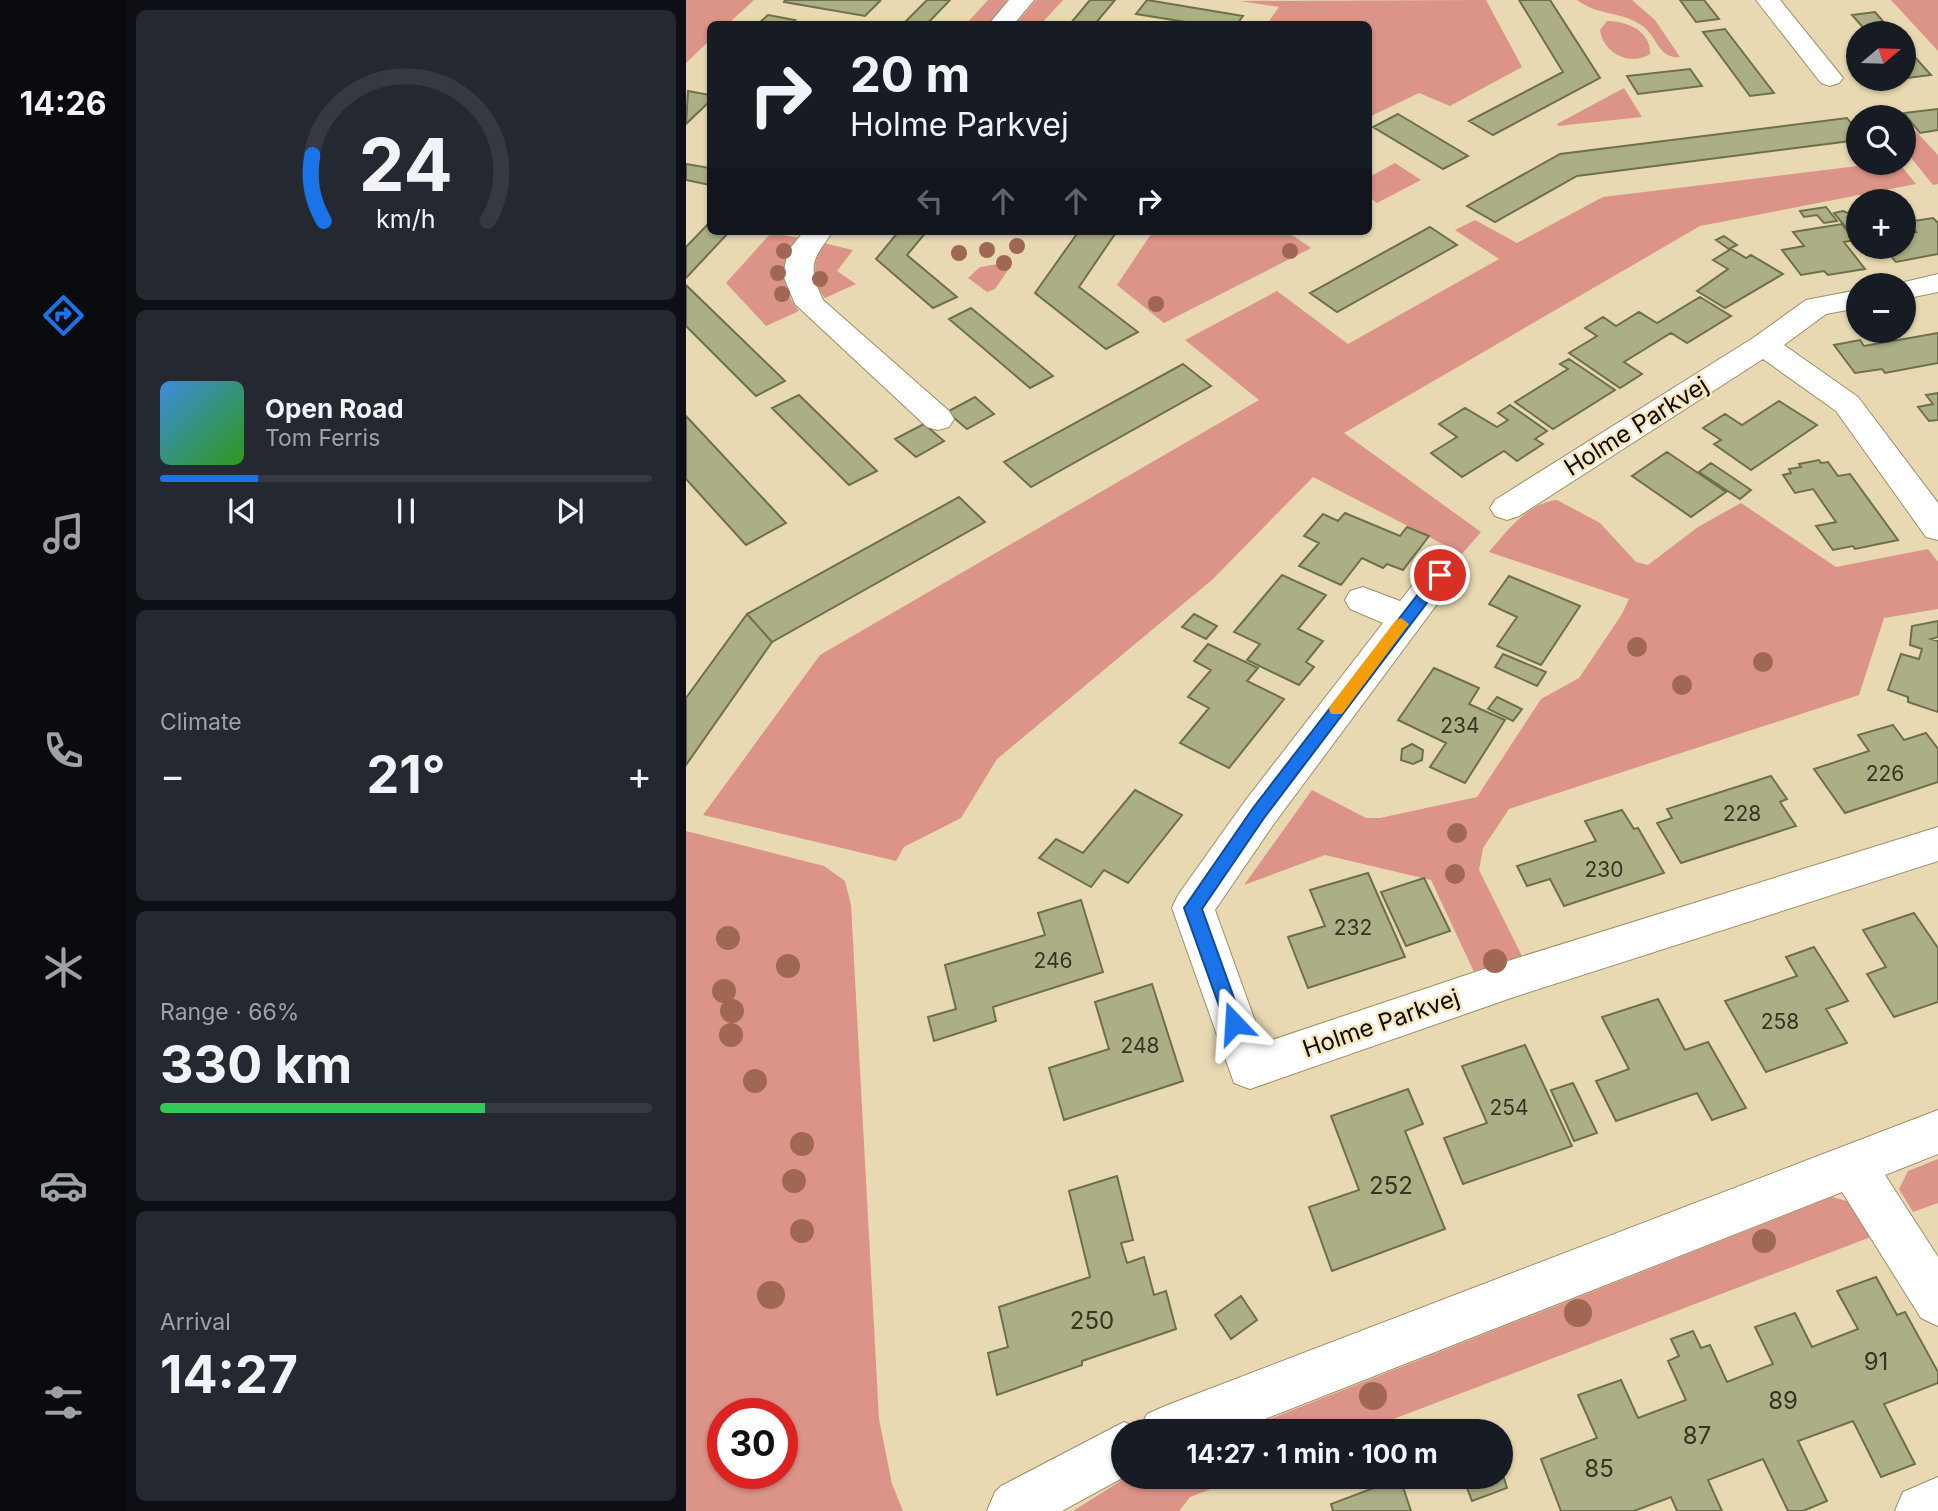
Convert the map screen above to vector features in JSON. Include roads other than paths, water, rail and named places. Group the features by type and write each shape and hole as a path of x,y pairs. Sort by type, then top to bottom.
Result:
{"street":[{"path":"1004,21 1022,0"},
{"path":"1768,0 1830,78"},
{"path":"816,235 802,251 798,275 810,304 938,419"},
{"path":"1916,288 1938,283"},
{"name":"Holme Parkvej","path":"1507,508 1568,486 1816,307 1846,301"},
{"path":"1764,345 1847,404 1938,528"},
{"name":"Holme Parkvej","path":"1440,575 1259,813 1193,908 1250,1068 1514,978 1938,844"},
{"path":"1363,600 1405,618"},
{"path":"1198,1419 1938,1132"},
{"path":"1852,1165 1938,1301"},
{"path":"1014,1511 1020,1504 1111,1455"},
{"path":"1922,1511 1938,1504"}]}
